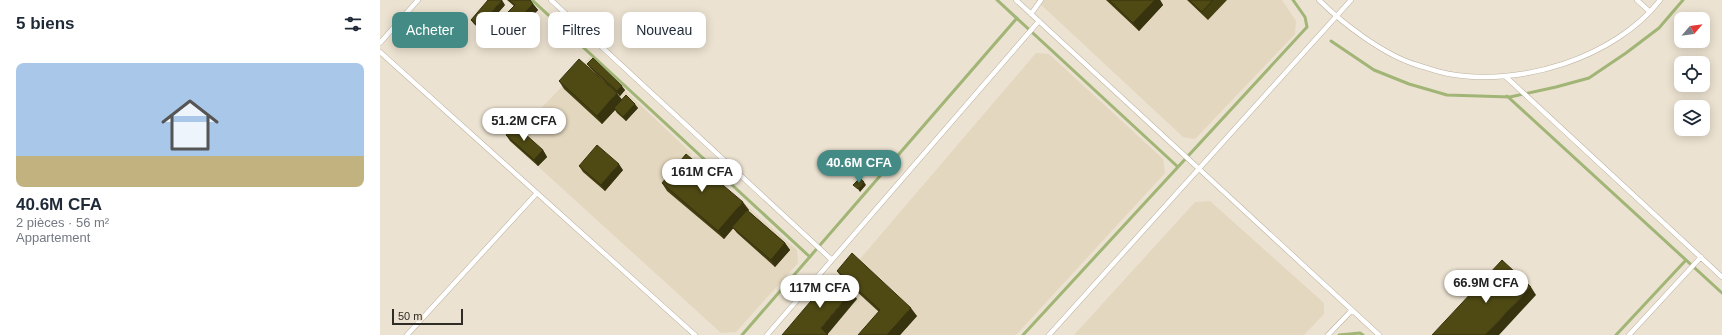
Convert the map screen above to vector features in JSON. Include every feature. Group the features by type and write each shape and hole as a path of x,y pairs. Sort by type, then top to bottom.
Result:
{"lane":[{"path":"380,43 418,0"},
{"path":"551,0 832,260"},
{"path":"1016,0 1379,335"},
{"path":"1031,14 1041,0"},
{"path":"1319,0 1336,17 1384,50 1415,65 1449,74 1505,76 1553,68 1602,48 1650,12 1660,0"},
{"path":"1049,335 1351,0"},
{"path":"1637,0 1650,12"},
{"path":"767,335 1039,21"},
{"path":"380,52 694,335"},
{"path":"1505,76 1722,276"},
{"path":"407,335 537,193"},
{"path":"1629,335 1701,257"},
{"path":"1328,335 1352,310"}],"shaded area":[{"path":"1036,0 1282,0 1296,21 1295,34 1195,139 1183,137"},
{"path":"1036,53 1049,54 1163,159 1165,173 1016,335 795,335"},
{"path":"590,57 692,154 690,156 797,250 798,263 736,332 721,333 510,141"},
{"path":"1210,201 1324,303 1324,314 1304,335 1074,335 1195,202"}],"building":[{"path":"488,0 502,0 492,12 478,12"},
{"path":"509,0 530,0 533,4 526,12 508,12 515,5"},
{"path":"1109,0 1155,0 1133,23"},
{"path":"1189,0 1213,0 1202,12"},
{"path":"476,14 476,24 471,20"},
{"path":"593,58 622,86 617,91 587,64"},
{"path":"579,59 617,93 597,116 559,81"},
{"path":"626,95 635,104 623,117 614,108"},
{"path":"515,125 543,150 534,160 506,135"},
{"path":"597,145 619,164 601,185 579,166"},
{"path":"686,154 743,202 718,231 662,183"},
{"path":"860,178 864,182 858,189 853,185"},
{"path":"747,210 785,243 771,260 732,227"},
{"path":"852,253 911,308 887,335 858,335 880,310 837,271"},
{"path":"1502,260 1531,287 1485,335 1432,335"},
{"path":"833,275 852,291 821,328 828,335 782,335"}],"waterway":[{"path":"532,0 810,257"},
{"path":"997,0 1178,167"},
{"path":"1023,335 1307,27 1305,17 1293,0"},
{"path":"1331,41 1374,70 1409,84 1447,95 1510,97 1589,78 1659,28 1683,0"},
{"path":"742,335 1017,18"},
{"path":"1507,96 1722,293"},
{"path":"1616,335 1686,260"},
{"path":"1339,335 1360,333 1363,335"}]}
